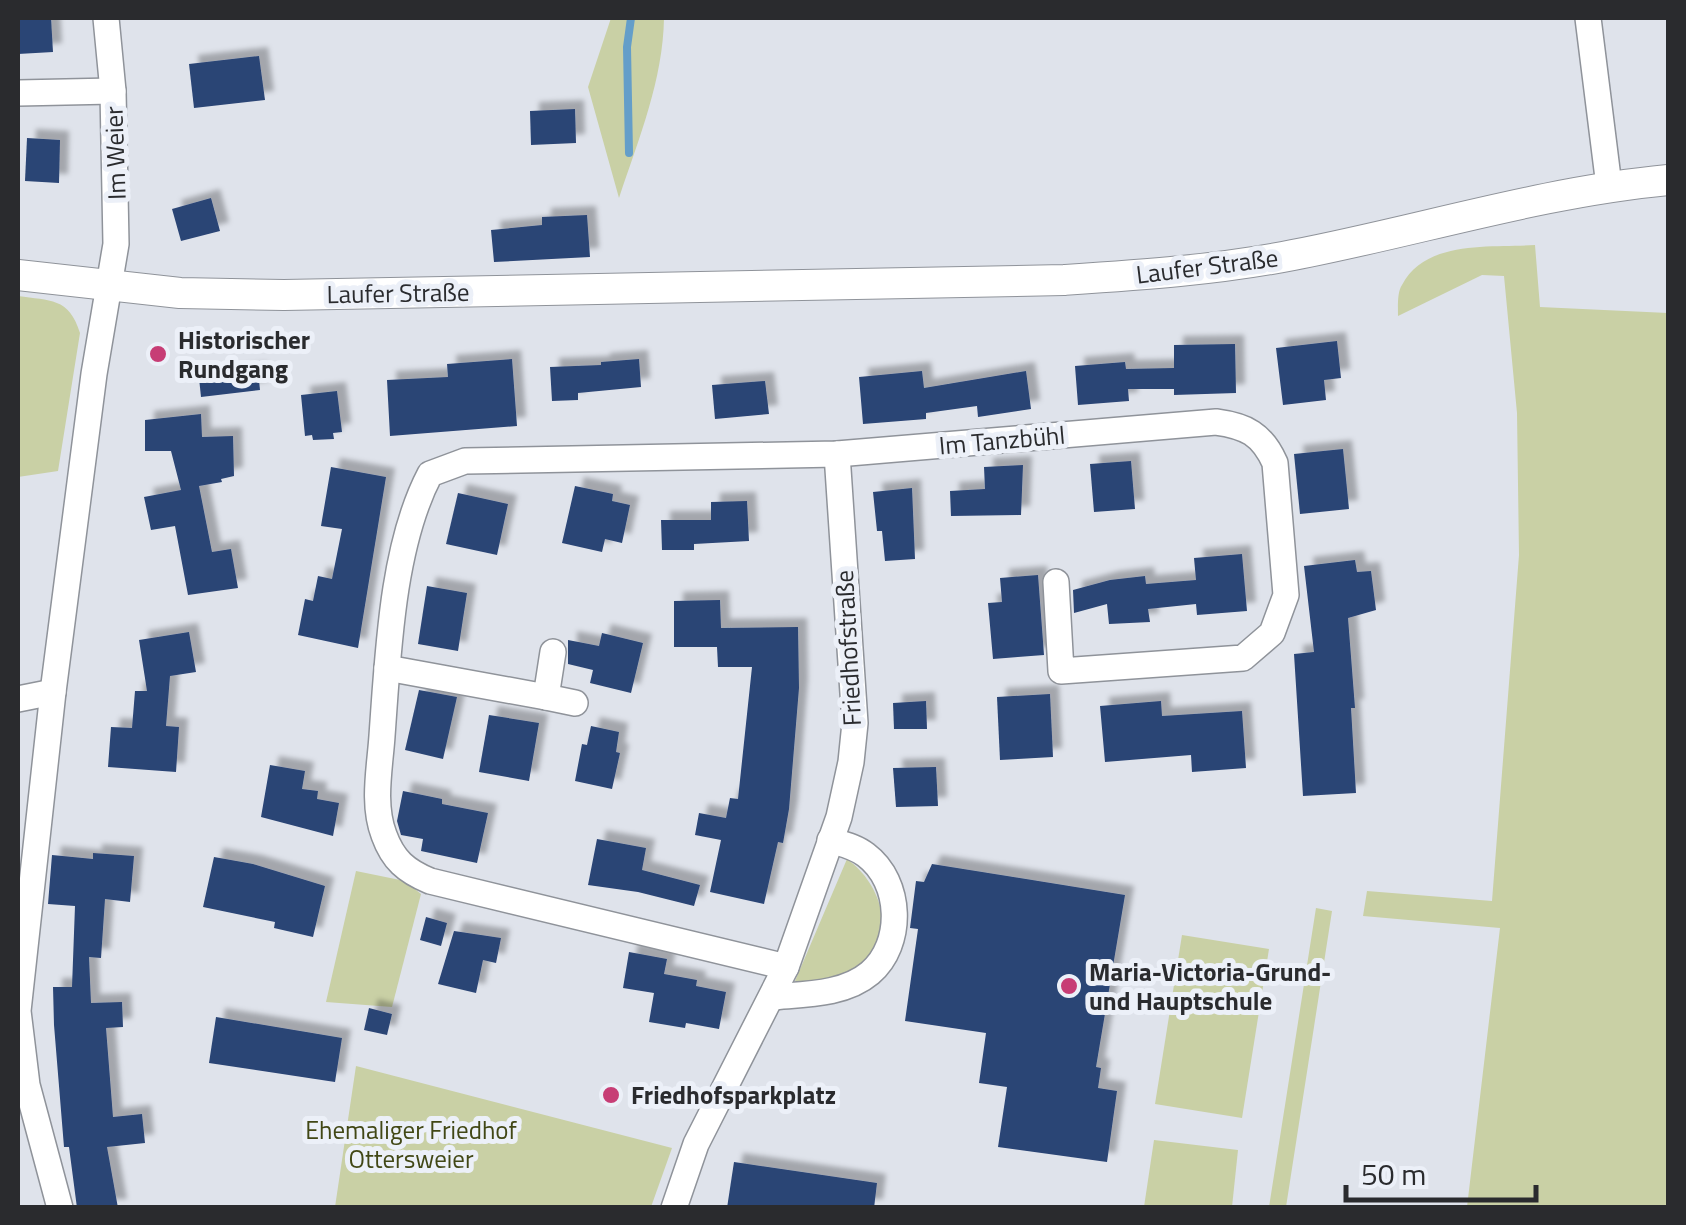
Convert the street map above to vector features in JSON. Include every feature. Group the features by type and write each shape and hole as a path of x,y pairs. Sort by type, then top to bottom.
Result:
{"main road":[{"name":"Laufer Straße","path":"18,275 180,293 284,295 1064,280 1150,274 1289,256 1609,186 1668,180"}],"street":[{"name":"Im Weier","path":"106,18 117,208 116,244 108,287"},
{"path":"1588,18 1609,186"},
{"path":"18,93 112,91"},
{"path":"60,1208 27,1085 18,1011 54,692 108,287"},
{"name":"Im Tanzbühl","path":"786,966 430,881 407,871 394,858 382,831 378,802 387,668 393,606 416,499 430,474 466,461 837,454 1216,422 1245,426 1267,444 1275,463 1286,595 1272,633 1243,658 1061,670 1056,582"},
{"name":"Friedhofstraße","path":"674,1208 696,1144 786,966 847,781 855,724 837,454"},
{"path":"546,697 553,652"},
{"path":"387,668 574,703"},
{"path":"18,698 54,692"},
{"path":"772,997 849,985 869,974 884,956 894,934 894,906 885,877 870,858 830,840"}],"green space":[{"path":"611,18 664,18 655,86 619,198 588,87"},
{"path":"1535,245 1540,307 1668,313 1668,1207 1467,1207 1500,928 1363,916 1367,891 1492,901 1519,555 1517,413 1504,276 1482,275 1398,316 1398,300 1400,288 1413,270 1443,253"},
{"path":"18,296 49,300 64,307 80,333 58,471 18,477"},
{"path":"847,859 877,897 882,927 878,942 870,956 843,976 795,981"},
{"path":"356,871 405,881 421,894 392,1007 326,1002"},
{"path":"1316,908 1332,911 1286,1207 1269,1207"},
{"path":"1182,935 1269,949 1242,1118 1155,1104"},
{"name":"Ehemaliger Friedhof Ottersweier","path":"356,1066 672,1148 651,1207 335,1207"},
{"path":"1154,1140 1238,1150 1232,1207 1144,1207"}],"building":[{"path":"18,18 51,18 53,52 18,54"},
{"path":"259,56 265,100 194,108 189,64"},
{"path":"575,109 576,143 531,145 530,111"},
{"path":"27,138 60,140 59,183 25,181"},
{"path":"211,198 220,231 181,241 172,209"},
{"path":"587,215 590,257 494,262 491,230 542,225 542,217"},
{"path":"1337,341 1341,378 1324,380 1326,400 1283,405 1276,348"},
{"path":"1235,344 1236,393 1174,395 1174,389 1128,389 1129,401 1078,405 1075,366 1125,362 1126,369 1174,368 1174,345"},
{"path":"512,359 517,426 390,436 387,380 448,377 447,364"},
{"path":"639,359 641,387 578,393 578,400 552,401 550,367"},
{"path":"258,371 260,390 201,397 199,378"},
{"path":"922,371 924,388 1026,371 1031,409 978,417 977,406 926,413 926,419 863,424 859,377"},
{"path":"765,381 769,414 715,419 712,385"},
{"path":"337,391 342,432 333,433 334,439 313,440 312,435 305,436 301,395"},
{"path":"201,414 202,437 233,436 234,476 199,486 212,552 231,549 238,588 188,595 175,526 151,530 144,497 181,490 171,451 145,451 145,420"},
{"path":"1343,449 1349,509 1300,514 1294,454"},
{"path":"1131,461 1135,509 1094,512 1090,464"},
{"path":"1023,465 1021,515 951,516 950,491 985,489 984,467"},
{"path":"331,467 386,477 358,648 298,635 305,599 313,601 318,576 332,579 342,529 321,526"},
{"path":"575,486 613,494 612,501 630,505 622,543 605,539 602,552 562,543"},
{"path":"912,488 915,559 885,561 873,492"},
{"path":"458,493 508,504 497,555 446,544"},
{"path":"747,501 749,541 694,544 694,550 662,550 661,520 711,520 711,502"},
{"path":"1242,554 1247,611 1197,615 1196,604 1148,609 1150,622 1109,624 1107,604 1074,613 1073,590 1145,576 1146,584 1196,580 1194,558"},
{"path":"1355,560 1357,572 1371,571 1376,610 1348,618 1356,793 1303,796 1294,654 1314,652 1304,566"},
{"path":"1038,575 1044,655 993,659 988,603 1002,602 1000,578"},
{"path":"427,586 467,593 458,651 418,644"},
{"path":"720,600 721,628 798,627 799,688 789,809 764,904 710,892 721,840 695,835 699,813 726,818 730,798 738,799 752,667 718,667 717,647 674,647 674,601"},
{"path":"189,632 196,672 170,676 166,726 179,727 176,772 108,767 111,727 132,728 135,691 147,691 139,640"},
{"path":"602,633 643,643 631,693 590,683 593,670 568,664 568,640 599,646"},
{"path":"419,690 457,697 443,759 405,750"},
{"path":"1050,694 1053,757 1000,760 997,697"},
{"path":"926,701 927,729 894,729 893,703"},
{"path":"1161,701 1162,716 1242,711 1246,768 1192,772 1191,755 1105,762 1100,706"},
{"path":"489,715 539,723 529,781 479,772"},
{"path":"591,726 619,732 616,752 620,753 612,789 575,781 582,744 587,745"},
{"path":"270,765 305,771 302,789 318,791 317,799 339,803 333,836 261,817"},
{"path":"936,767 938,806 896,807 893,768"},
{"path":"403,791 488,813 477,863 421,851 423,839 401,835 397,821"},
{"path":"597,839 646,848 642,870 700,885 694,906 588,885"},
{"path":"93,853 134,856 130,902 105,899 101,958 89,957 91,1003 122,1002 123,1027 106,1028 113,1117 142,1114 145,1143 107,1147 118,1208 77,1208 69,1147 64,1147 54,1025 53,987 72,987 75,906 48,904 52,855 93,859"},
{"path":"214,857 253,864 325,886 313,937 274,928 275,922 203,907"},
{"path":"932,864 1125,895 1096,1067 1101,1068 1098,1088 1117,1091 1107,1162 998,1147 1007,1087 979,1083 986,1033 905,1021 918,929 910,928 916,881 924,882"},
{"path":"426,917 447,923 441,946 420,940"},
{"path":"454,931 501,938 496,963 483,960 476,993 438,984"},
{"path":"629,952 667,959 664,974 697,980 696,986 726,992 719,1029 649,1022 654,993 623,988"},
{"path":"369,1008 392,1014 387,1035 364,1030"},
{"path":"216,1017 342,1038 335,1082 209,1063"},
{"path":"734,1162 877,1183 874,1208 727,1208"}],"waterway":[{"path":"629,153 627,47 631,18"}],"place":[{"name":"Historischer Rundgang","path":"158,354"},
{"name":"Maria-Victoria-Grund- und Hauptschule","path":"1069,986"},
{"name":"Friedhofsparkplatz","path":"611,1095"}]}
